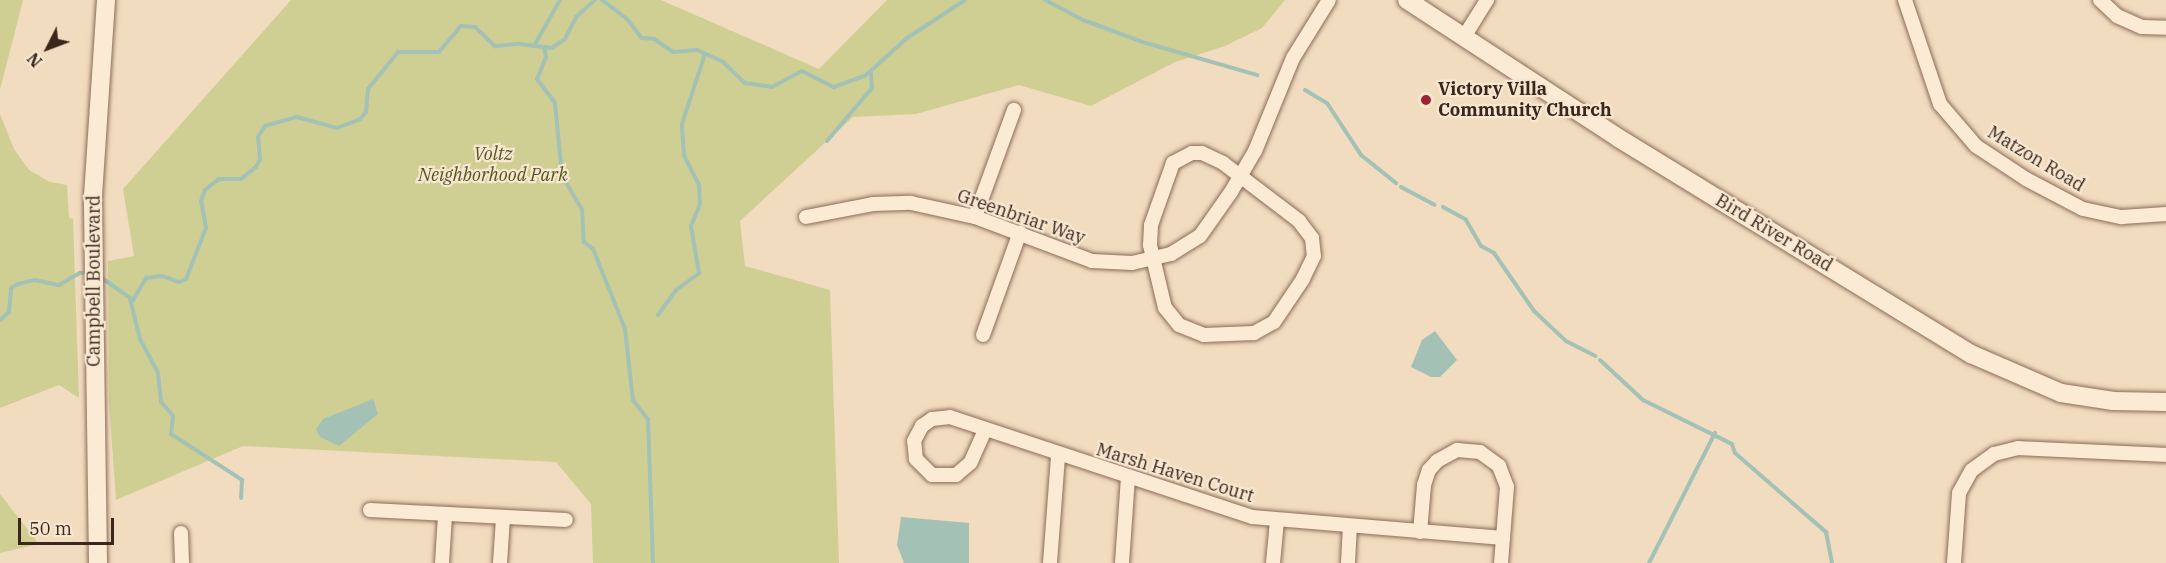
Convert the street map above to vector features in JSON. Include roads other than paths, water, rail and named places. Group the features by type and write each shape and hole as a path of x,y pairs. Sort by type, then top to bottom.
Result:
{"street":[{"name":"Campbell Boulevard","path":"98,563 93,233 106,0"},
{"name":"Greenbriar Way","path":"806,217 895,202 975,217 1020,232 1092,261 1115,264 1153,259 1189,246 1200,236 1255,151 1289,65 1329,0"},
{"name":"Bird River Road","path":"1407,0 1620,139 1971,354 2061,393 2113,401 2166,402"},
{"path":"1464,37 1487,0"},
{"name":"Matzon Road","path":"1905,0 1940,104 1976,146 2026,179 2084,209 2122,218 2166,214"},
{"path":"2100,0 2118,16 2136,24 2166,28"},
{"path":"975,217 1014,110"},
{"path":"1202,153 1240,177 1299,221 1314,245 1310,266 1274,322 1264,330 1241,335 1204,335 1189,331 1165,308 1153,259 1150,225 1173,163 1181,156 1202,153"},
{"path":"983,335 1020,232"},
{"name":"Marsh Haven Court","path":"985,430 970,463 956,475 932,475 916,459 915,436 932,419 950,417 1058,456 1228,511 1276,521 1503,538"},
{"path":"1954,563 1959,493 1972,470 1994,454 2018,448 2166,455"},
{"path":"1420,532 1429,470 1446,454 1468,449 1490,458 1504,476 1501,563"},
{"path":"1050,563 1058,456"},
{"path":"1122,563 1128,478"},
{"path":"370,510 566,520"},
{"path":"442,563 445,515"},
{"path":"500,563 503,518"},
{"path":"1273,563 1276,521"},
{"path":"1348,563 1350,527"},
{"path":"181,533 182,563"}],"waterway":[{"path":"534,46 560,0"},
{"path":"99,276 133,300 146,278 162,276 179,282 186,279 206,228 201,201 205,190 219,179 241,179 256,167 260,159 258,137 265,126 297,117 337,128 360,119 366,112 368,89 398,52 439,52 461,26 475,27 495,46 520,44 552,48 565,39 576,17 595,0"},
{"path":"602,0 627,19 642,38 654,39 673,52 697,50 722,61 745,83 772,87 802,71 834,87 865,76 907,38 965,0"},
{"path":"1045,0 1083,20 1146,43 1257,75"},
{"path":"544,47 546,57 537,79 555,103 562,176 582,209 584,242 593,249 625,329 633,400 648,419 653,563"},
{"path":"658,315 676,290 699,273 691,226 700,204 699,185 684,155 682,124 705,54"},
{"path":"827,141 872,88 871,72"},
{"path":"1305,90 1327,103 1361,155 1396,183"},
{"path":"1401,187 1435,205"},
{"path":"1443,207 1466,220 1481,246 1494,253 1534,311 1566,341 1595,356"},
{"path":"0,320 9,312 11,288 18,284 35,280 59,285 80,273 89,273"},
{"path":"130,299 140,339 158,373 161,402 173,416 171,434 242,480 241,498"},
{"path":"1600,360 1643,400 1732,444 1735,453 1826,532 1832,563"},
{"path":"1649,563 1715,433"}],"place":[{"name":"Victory Villa Community Church","path":"1426,100"}],"park label":[{"name":"Voltz Neighborhood Park","path":"493,165"}]}
